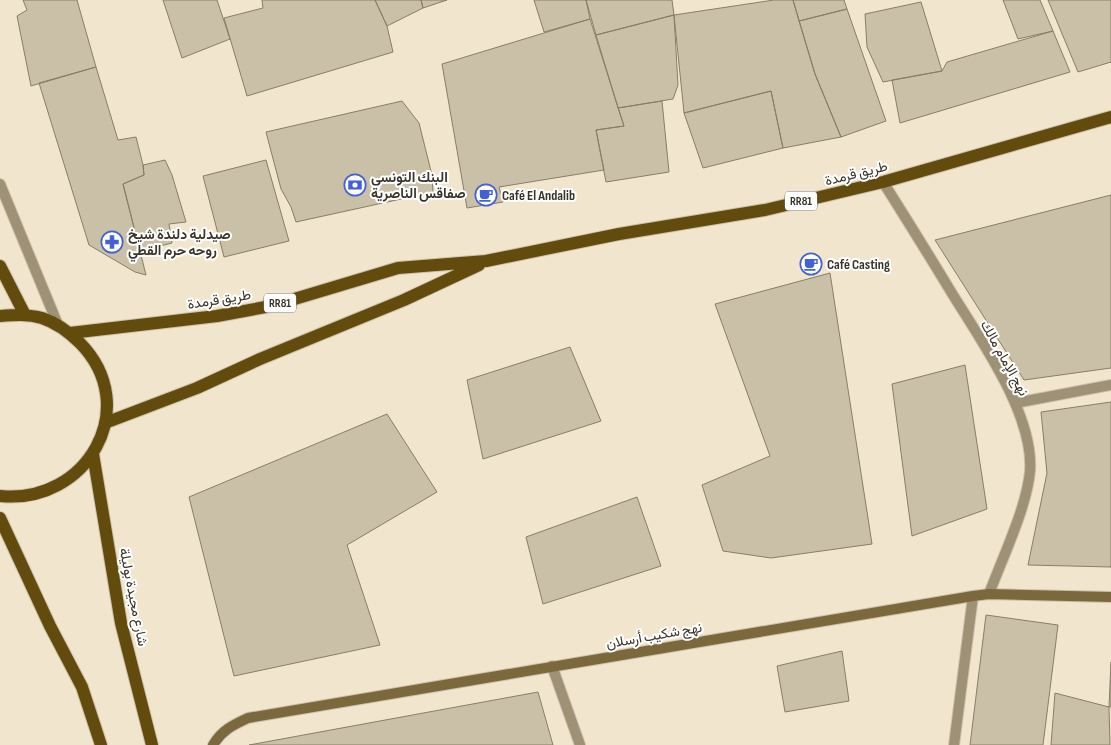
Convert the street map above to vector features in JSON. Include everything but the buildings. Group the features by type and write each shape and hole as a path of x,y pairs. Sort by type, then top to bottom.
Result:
{"main road":[{"name":"طريق قرمدة","path":"70,333 217,316 271,306 398,268 486,261 619,234 764,210 883,182 1111,117"},
{"name":"طريق قرمدة","path":"105,423 197,388 260,358 404,300 486,261"},
{"path":"0,266 25,315"},
{"path":"0,316 25,315 58,325 70,333 88,351 100,373 106,398 105,423 93,454 74,476 48,492 19,498 0,496"},
{"name":"شارع مجيدة بوليلة","path":"93,454 122,623 152,745"},
{"path":"0,518 50,626 82,687 101,745"}],"street":[{"name":"نهج الإمام مالك","path":"883,182 993,360 1015,403 1027,442 1030,470 1025,497 989,594"},
{"path":"0,184 58,325"},
{"path":"1015,403 1111,385"},
{"name":"نهج شكيب أرسلان","path":"213,745 218,736 231,726 248,718 973,596 989,594 1111,597"},
{"path":"954,745 973,596"},
{"path":"552,666 580,745"}],"place":[{"name":"البنك التونسي صفاقس الناصرية","path":"355,185"},
{"name":"Café El Andalib","path":"486,195"},
{"name":"صيدلية دلندة شيخ روحه حرم القطي","path":"112,242"},
{"name":"Café Casting","path":"811,264"}]}
